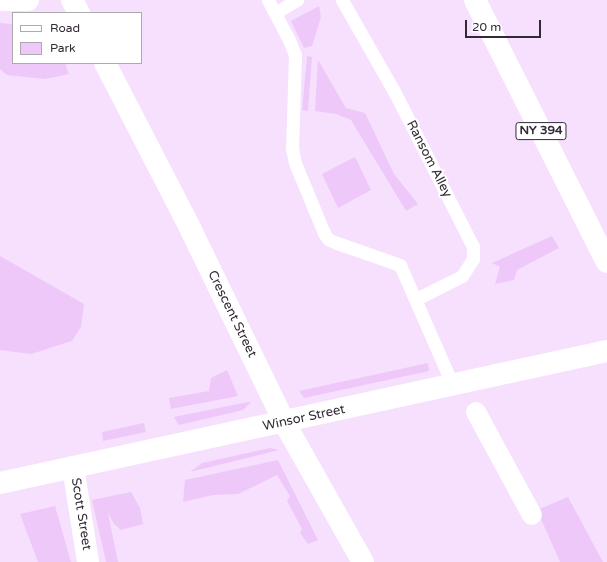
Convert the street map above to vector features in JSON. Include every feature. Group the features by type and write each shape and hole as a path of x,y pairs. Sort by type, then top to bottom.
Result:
{"street":[{"path":"2,0 28,0"},
{"path":"72,0 78,12"},
{"name":"NY 394","path":"475,0 607,262"},
{"name":"Crescent Street","path":"106,64 190,228 284,422 363,562"},
{"name":"Winsor Street","path":"0,483 453,386 607,351"},
{"path":"476,412 532,515"},
{"name":"Scott Street","path":"74,467 88,562"}],"lane":[{"path":"268,0 295,55 292,112 293,158 324,233 328,239 337,243 400,265 453,386"},
{"path":"275,13 297,0"},
{"name":"Ransom Alley","path":"342,0 394,90 473,247 472,259 462,276 416,299"}],"green space":[{"path":"319,6 321,17 312,46 304,48 291,21"},
{"path":"0,23 12,24 12,64 65,64 69,74 45,79 7,75 0,69"},
{"path":"307,56 312,57 308,111 302,110"},
{"path":"318,60 346,108 365,113 394,174 418,204 406,211 351,120 336,114 315,111"},
{"path":"355,157 371,190 338,208 322,174"},
{"path":"552,236 559,248 517,270 514,280 495,284 500,267 492,263"},
{"path":"0,256 84,304 81,327 72,341 31,354 0,350"},
{"path":"428,363 429,371 304,398 299,391"},
{"path":"227,370 238,396 171,409 169,398 209,391 211,378"},
{"path":"251,402 243,410 179,425 174,417"},
{"path":"144,423 146,432 103,441 102,432"},
{"path":"270,448 279,450 190,472 202,463"},
{"path":"278,460 318,540 308,544 300,533 302,529 287,501 290,496 277,475 238,494 213,495 183,502 185,480"},
{"path":"131,492 140,508 143,524 121,530 114,524 108,513 118,562 106,562 92,500"},
{"path":"568,497 603,562 560,562 537,510"},
{"path":"55,506 71,562 38,562 20,514"}]}
